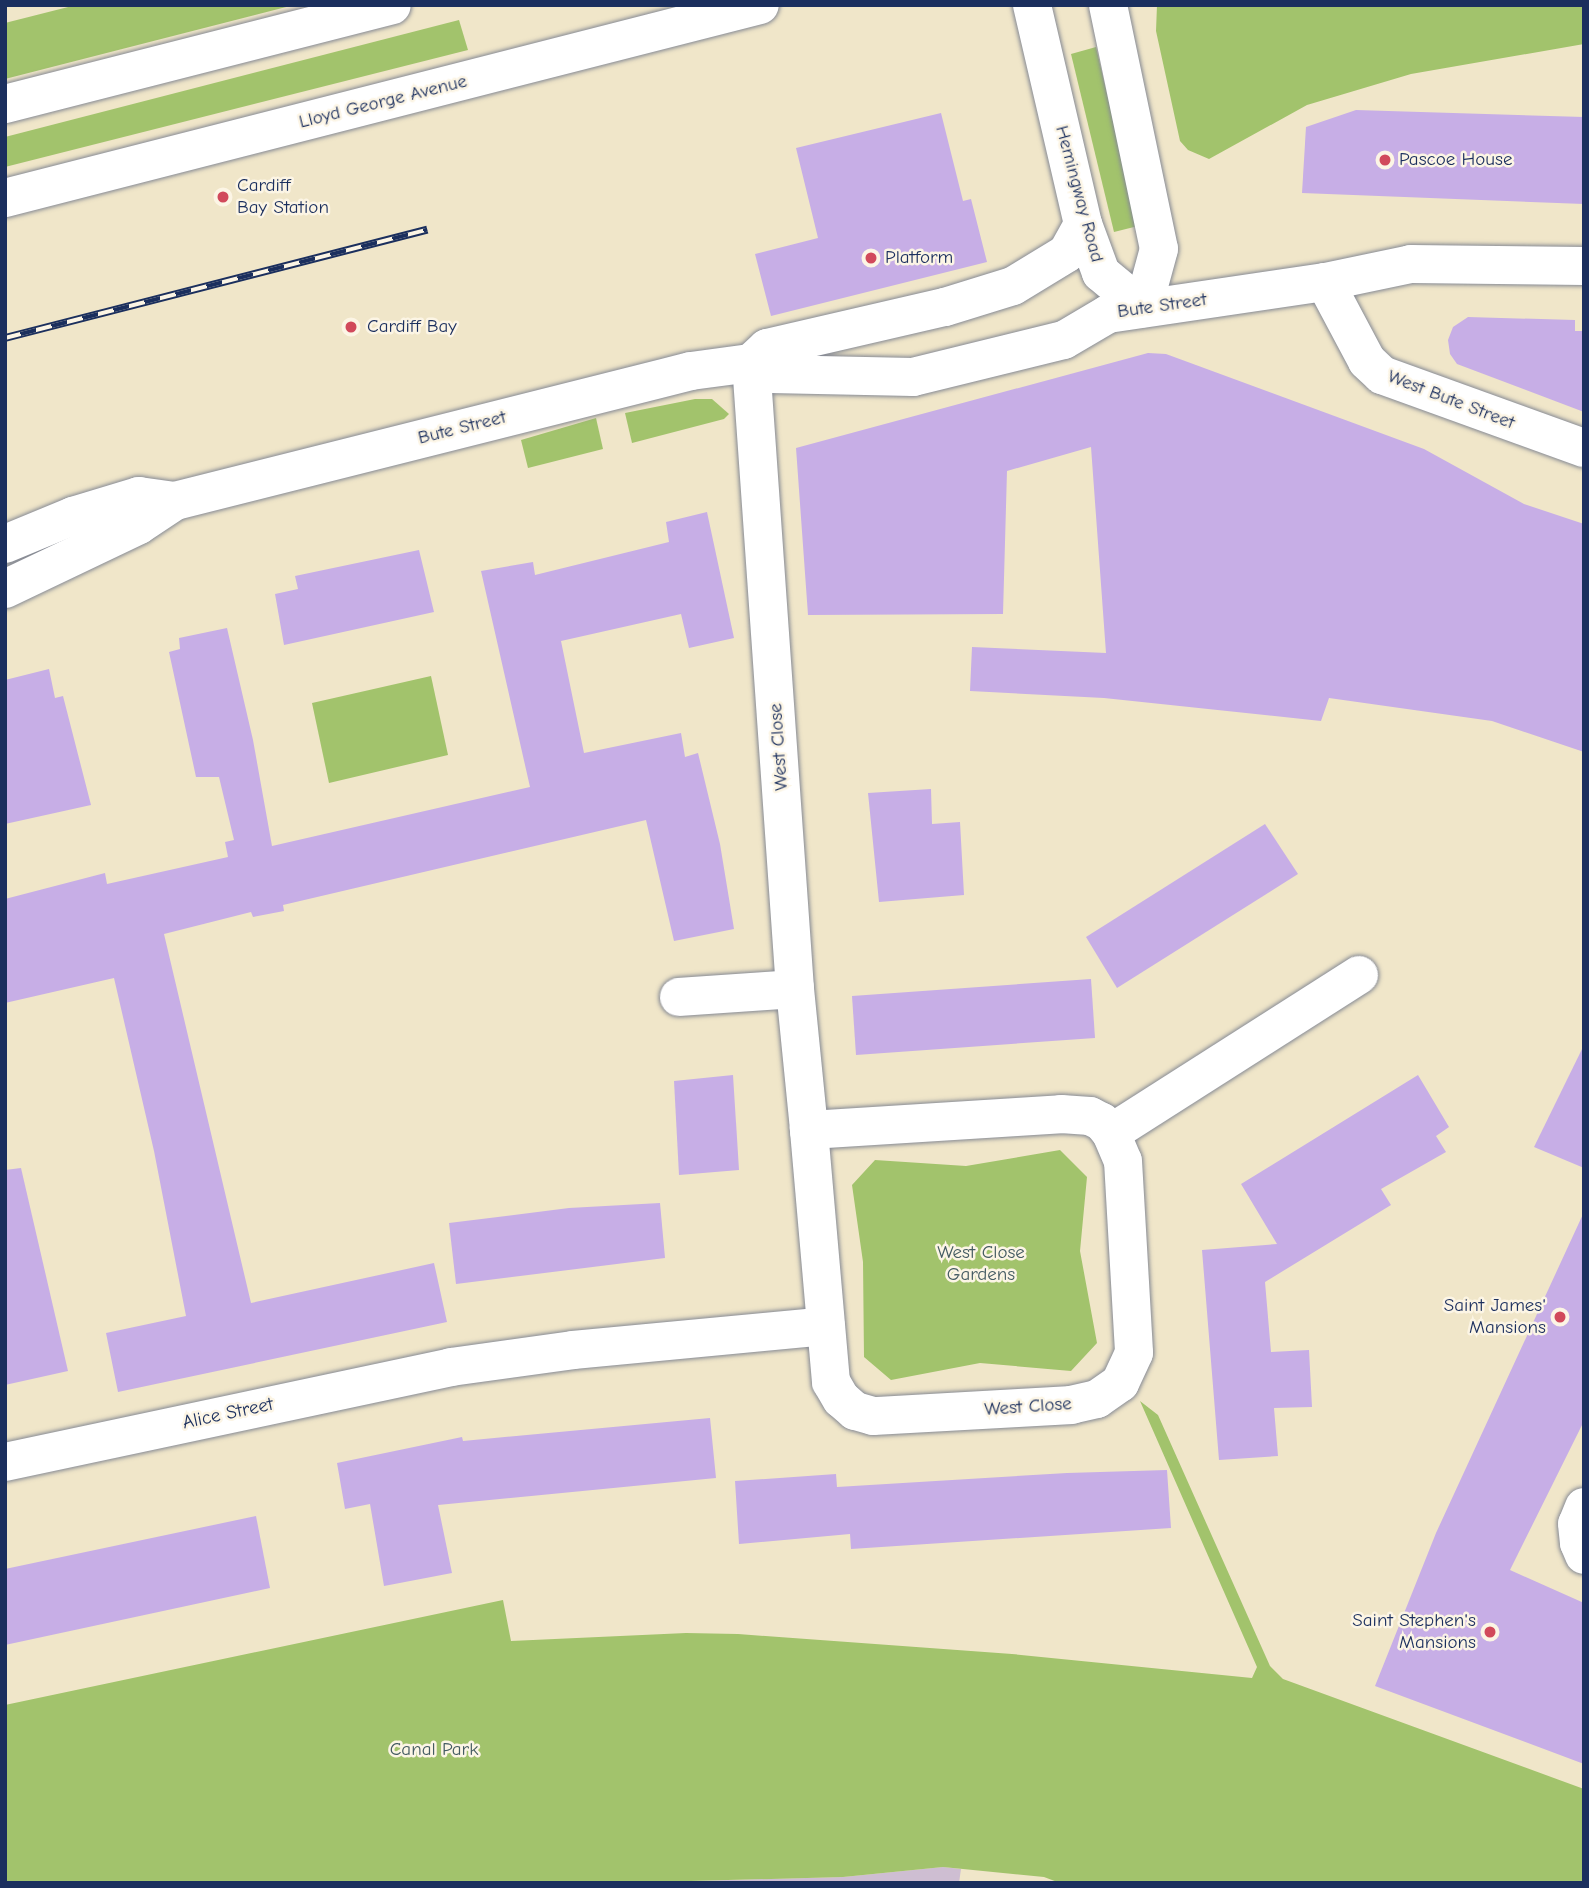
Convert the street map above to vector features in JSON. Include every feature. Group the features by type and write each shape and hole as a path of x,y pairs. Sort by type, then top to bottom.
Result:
{"street":[{"path":"5,104 392,5"},
{"name":"Lloyd George Avenue","path":"5,198 760,5"},
{"name":"Hemingway Road","path":"1032,5 1083,224 1101,273 1143,308"},
{"path":"1108,5 1159,249 1143,308"},
{"name":"Bute Street","path":"5,589 139,525 175,501 691,370 751,363 767,348 945,307 1013,286 1067,253 1083,224"},
{"name":"Bute Street","path":"751,363 770,374 913,376 1064,340 1108,314 1325,282 1411,264 1584,266"},
{"name":"West Bute Street","path":"1325,282 1367,361 1382,375 1584,448"},
{"name":"West Close","path":"751,363 795,989 831,1382 841,1399 855,1411 873,1416 1072,1405 1097,1399 1120,1382 1134,1353 1123,1161 1111,1133"},
{"name":"Bute Street","path":"5,544 73,516 139,496 175,501"},
{"path":"809,1130 1060,1114 1090,1116 1111,1133 1359,975"},
{"path":"679,997 795,989"},
{"name":"Alice Street","path":"5,1462 451,1367 573,1350 826,1326"},
{"path":"1584,1507 1577,1524 1579,1544 1584,1555"}],"shaded area":[{"path":"943,1867 961,1869 959,1883 618,1883 843,1877"}],"green space":[{"path":"76,5 294,5 5,79 5,23"},
{"path":"1157,5 1584,5 1584,44 1411,74 1307,105 1209,159 1188,150 1180,141 1156,31"},
{"path":"459,20 468,50 5,167 5,137"},
{"path":"1096,47 1138,226 1114,232 1071,54"},
{"path":"695,399 712,399 729,414 724,419 632,443 625,413"},
{"path":"596,418 603,449 528,468 521,440"},
{"path":"431,676 448,755 329,783 312,703"},
{"name":"West Close Gardens","path":"1060,1150 1087,1177 1080,1251 1097,1343 1071,1371 980,1363 891,1380 864,1357 863,1262 852,1185 875,1160 966,1166"},
{"name":"Canal Park","path":"1140,1401 1158,1415 1270,1666 1283,1679 1584,1789 1584,1883 1060,1883 1044,1877 943,1867 843,1877 618,1883 5,1883 5,1705 503,1600 511,1641 686,1633 738,1634 1012,1654 1252,1678 1257,1667"}],"building":[{"path":"1356,110 1584,117 1584,204 1302,193 1306,127"},
{"path":"941,113 963,201 971,199 987,262 771,316 755,254 818,238 796,148"},
{"path":"1468,317 1575,320 1575,331 1584,331 1584,412 1457,364 1450,354 1448,340 1453,327"},
{"path":"1148,353 1166,354 1424,449 1524,504 1584,524 1584,752 1492,721 1329,698 1321,721 1104,698 970,691 972,647 1106,653 1091,447 1007,471 1003,614 808,615 796,448"},
{"path":"707,512 734,638 689,648 681,614 561,641 584,753 681,733 685,757 698,753 720,844 734,929 674,941 646,820 283,905 284,911 253,917 251,912 164,934 251,1303 434,1263 447,1322 118,1392 106,1333 186,1316 154,1151 114,978 5,1003 5,899 105,873 107,884 228,857 225,842 234,840 219,777 196,777 169,652 180,649 179,638 227,628 253,740 272,846 530,787 481,571 533,562 535,575 669,542 666,522"},
{"path":"419,550 434,612 284,645 275,594 298,589 295,576"},
{"path":"49,669 55,698 63,696 91,805 5,824 5,680"},
{"path":"931,789 932,824 960,822 964,895 879,902 868,793"},
{"path":"1265,824 1298,874 1117,988 1086,937"},
{"path":"1091,979 1095,1038 856,1055 852,996"},
{"path":"1584,1045 1584,1168 1534,1147"},
{"path":"733,1075 739,1170 679,1175 674,1081"},
{"path":"1418,1075 1449,1127 1436,1136 1446,1152 1381,1189 1391,1205 1265,1282 1271,1352 1309,1350 1312,1407 1274,1408 1278,1456 1219,1460 1202,1250 1277,1244 1241,1184"},
{"path":"21,1168 68,1371 5,1385 5,1170"},
{"path":"660,1203 665,1258 456,1284 449,1223 569,1208"},
{"path":"1584,1212 1584,1421 1510,1570 1584,1603 1584,1764 1375,1686 1436,1533"},
{"path":"710,1418 716,1478 438,1505 452,1573 384,1586 370,1504 345,1509 337,1463 462,1437 463,1441"},
{"path":"1167,1470 1171,1528 851,1549 850,1534 739,1544 735,1481 836,1474 837,1487 1067,1473"},
{"path":"256,1516 270,1588 5,1645 5,1569"}],"railway":[{"path":"5,338 427,230"}],"place":[{"name":"Pascoe House","path":"1385,160"},
{"name":"Cardiff Bay Station","path":"223,197"},
{"name":"Platform","path":"871,258"},
{"name":"Cardiff Bay","path":"351,327"},
{"name":"Saint James' Mansions","path":"1560,1317"},
{"name":"Saint Stephen's Mansions","path":"1490,1632"}]}
